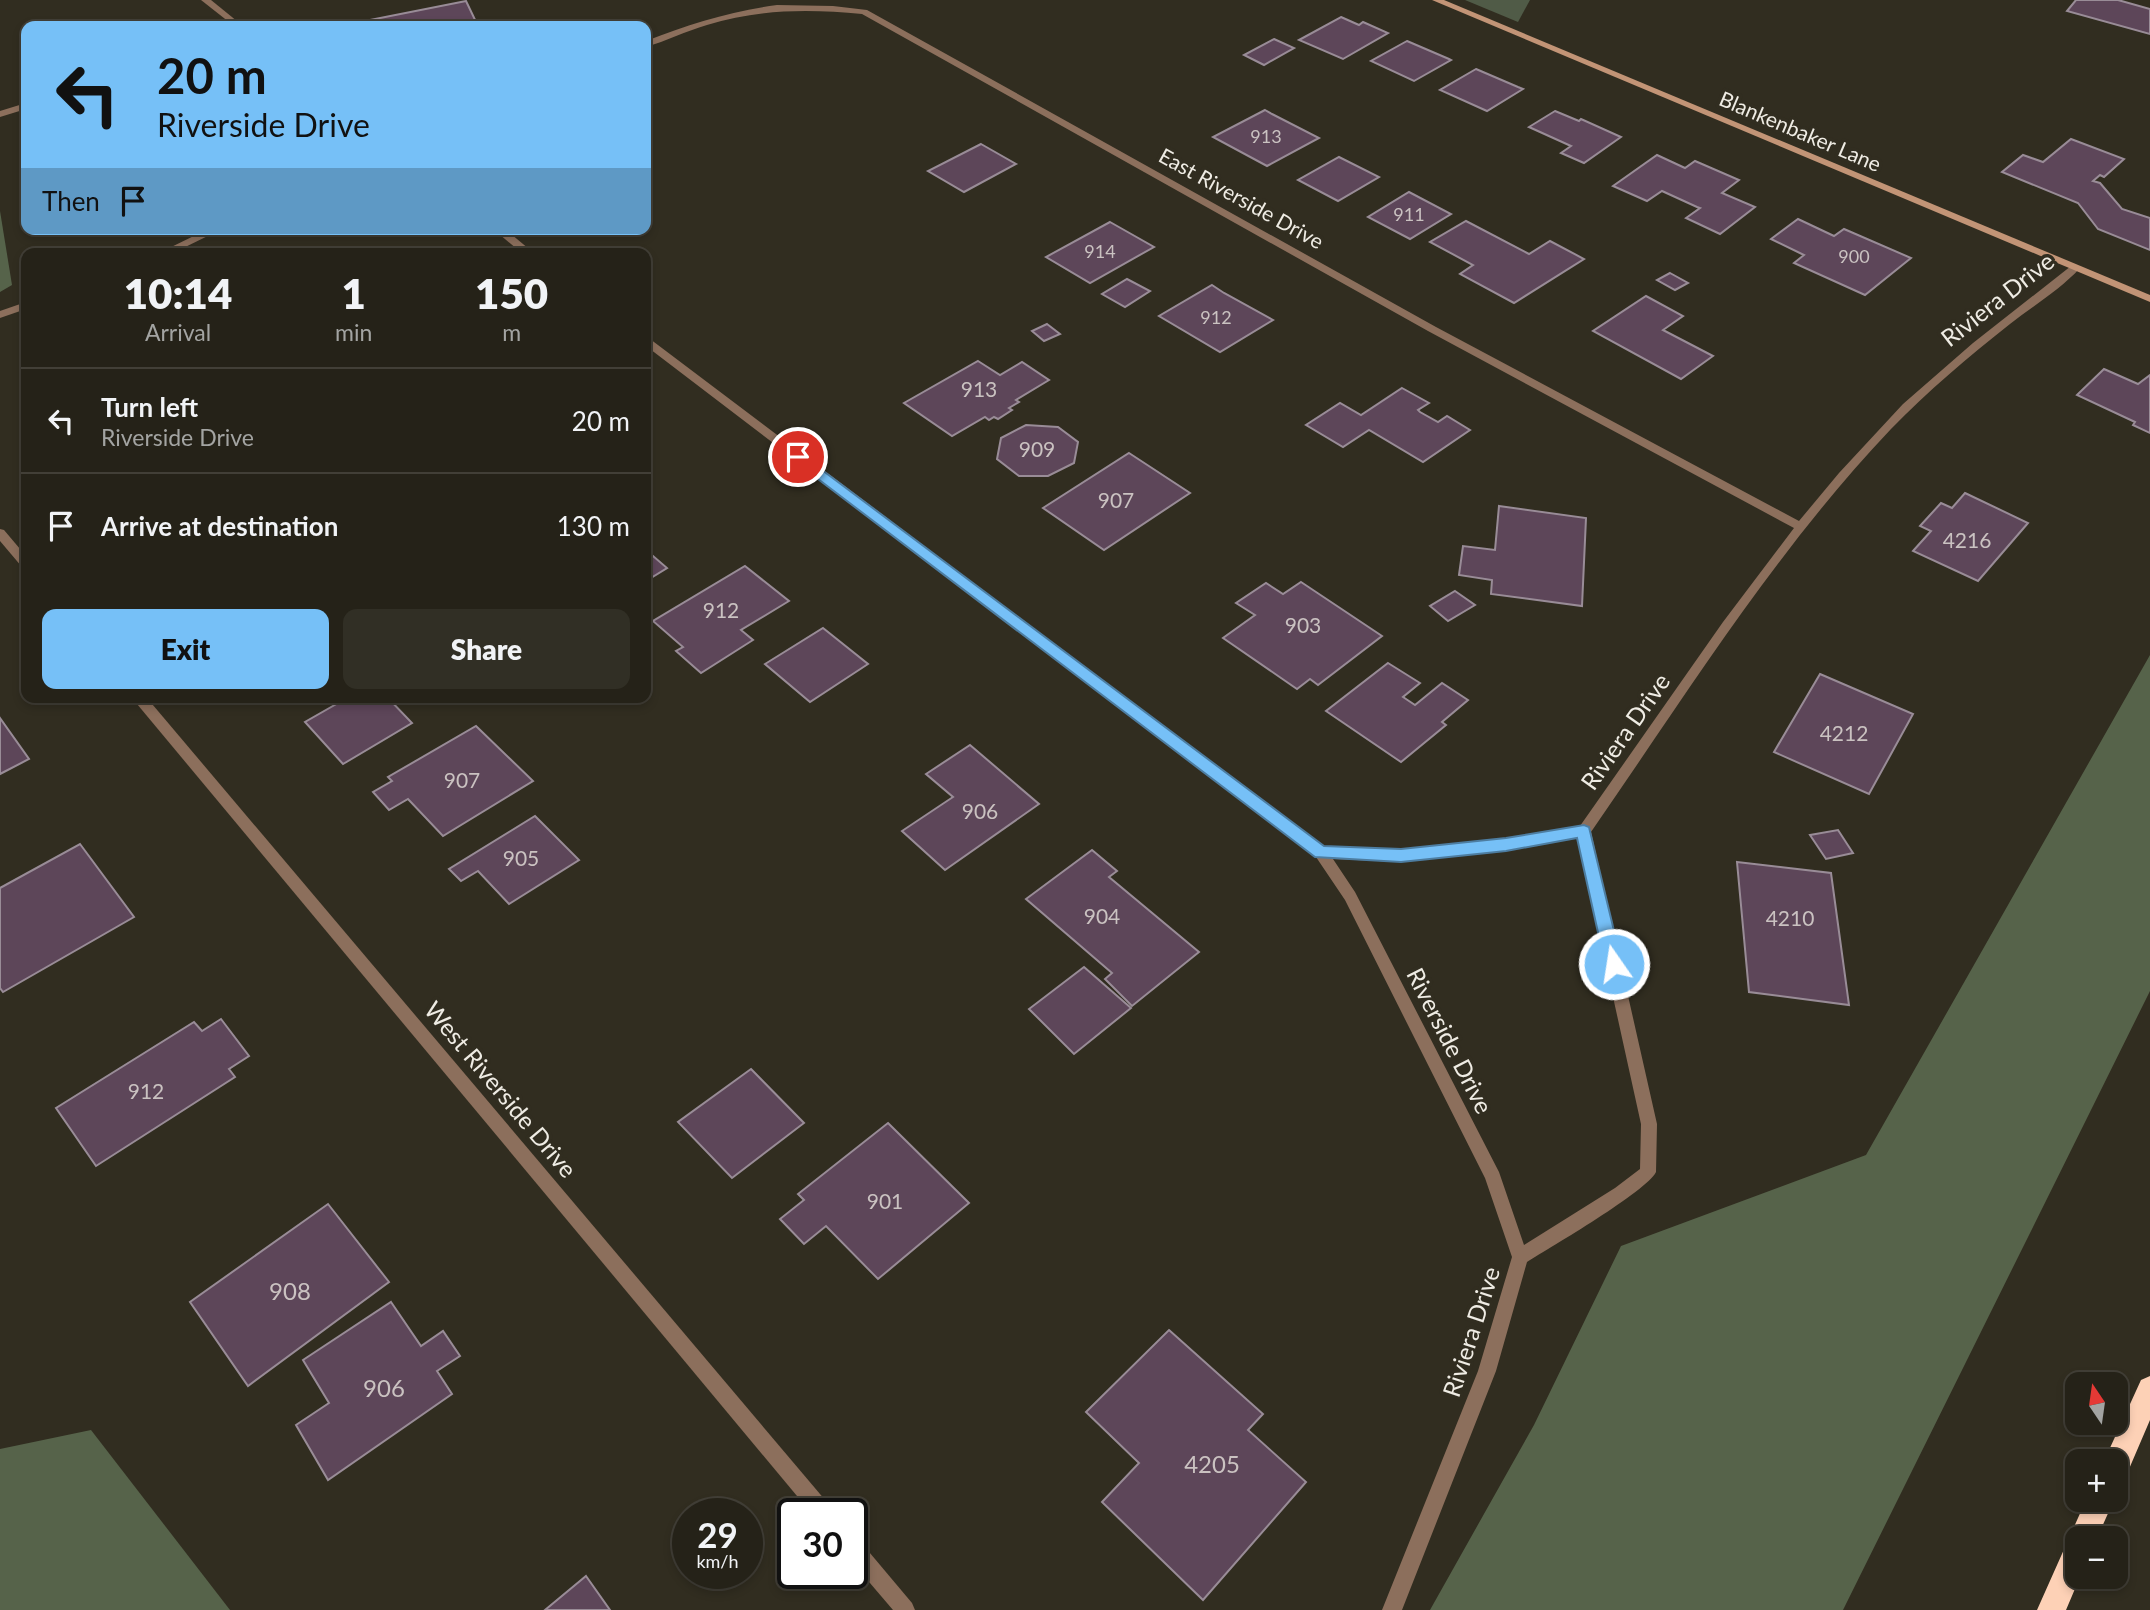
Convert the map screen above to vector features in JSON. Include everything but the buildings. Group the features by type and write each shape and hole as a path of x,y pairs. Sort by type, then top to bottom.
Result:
{"highway":[{"path":"2123,1449 2150,1390"},
{"path":"2051,1610 2065,1578"}],"street":[{"path":"205,0 229,21"},
{"name":"Blankenbaker Lane","path":"1436,0 2150,299"},
{"name":"East Riverside Drive","path":"651,42 717,14 775,2 837,4 864,12 1053,115 1432,329 1799,526"},
{"path":"0,114 21,108"},
{"path":"175,248 204,235"},
{"path":"506,235 522,248"},
{"name":"Riviera Drive","path":"1392,1610 1487,1371 1520,1257 1621,1193 1648,1172 1650,1124 1584,831 1761,576 1799,526 1886,428 1937,377 2075,268"},
{"path":"0,315 21,307"},
{"name":"Riverside Drive","path":"651,345 1321,852 1350,896 1493,1177 1520,1257"},
{"path":"0,533 21,558"},
{"name":"West Riverside Drive","path":"143,703 811,1498"},
{"path":"1321,852 1401,856 1506,845 1584,831"},
{"path":"868,1566 905,1610"}],"green space":[{"path":"1465,0 1530,0 1518,22"},
{"path":"0,211 12,285 0,292"},
{"path":"2150,655 2150,991 1843,1610 1430,1610 1534,1425 1621,1246 1866,1155"},
{"path":"91,1430 230,1610 0,1610 0,1449"}],"route":[{"path":"798,457 1321,852 1401,856 1506,845 1584,831 1614,964"}]}
